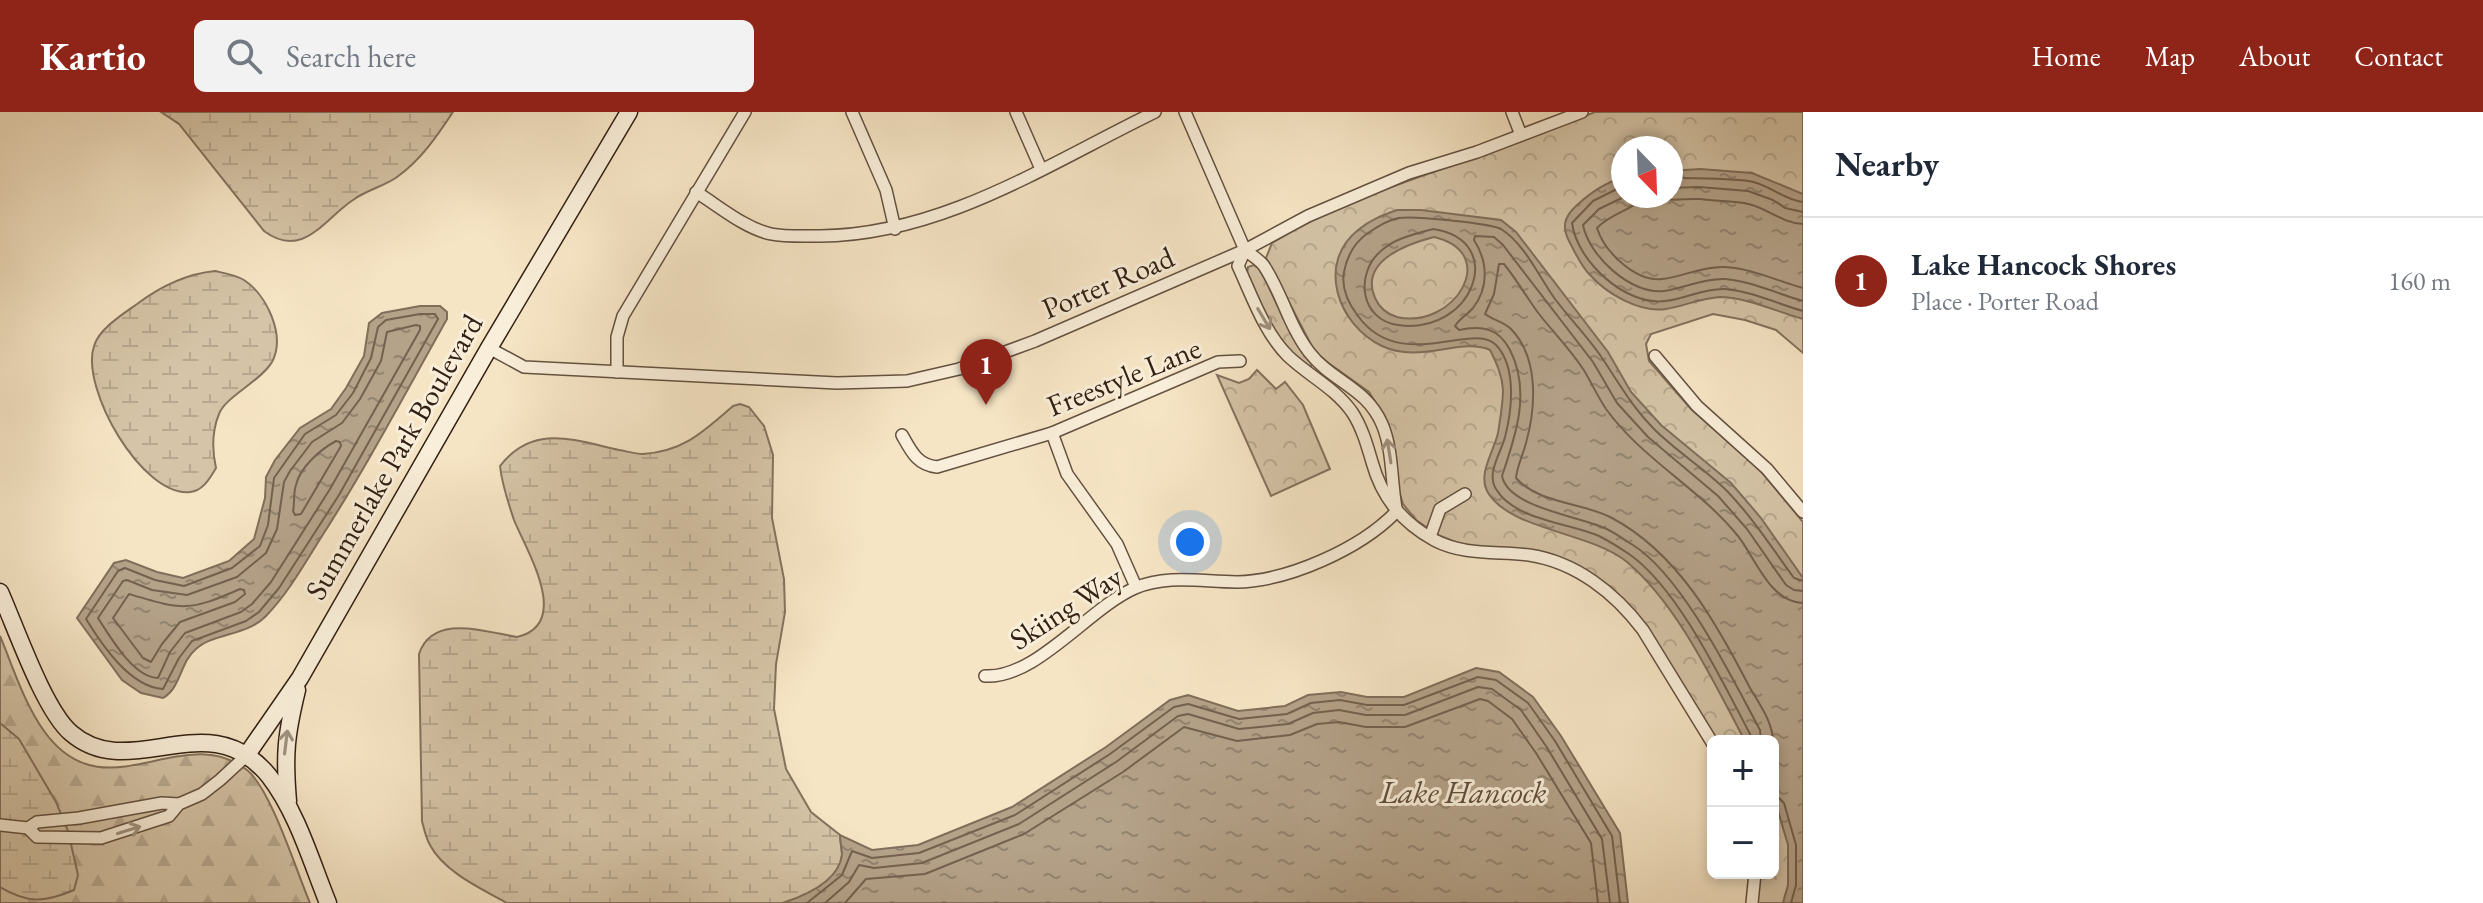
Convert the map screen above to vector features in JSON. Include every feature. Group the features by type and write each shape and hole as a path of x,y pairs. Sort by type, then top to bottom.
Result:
{"main road":[{"name":"Summerlake Park Boulevard","path":"246,756 300,678 489,348 629,112"},
{"path":"0,592 57,717 68,731 83,742 112,752 126,753 174,743 206,743 246,756 267,774 288,807 328,903"},
{"path":"288,807 284,757 287,727 300,678"}],"street":[{"path":"617,372 617,337 623,316 745,112"},
{"path":"852,112 886,190 895,229"},
{"path":"1016,112 1041,169"},
{"path":"696,192 756,229 773,234 854,235 895,229 962,206 1155,112"},
{"path":"1185,112 1245,250 1263,264 1289,320 1309,353 1364,395 1374,408 1388,440 1396,512"},
{"path":"1512,112 1521,135"},
{"name":"Porter Road","path":"489,348 524,367 837,383 907,381 989,360 1245,250 1308,216 1409,173 1582,112"},
{"path":"1245,250 1238,266 1261,318 1287,355 1334,392 1357,419 1378,483 1396,512 1430,537 1467,551 1530,555 1552,561 1595,582 1631,614 1643,630 1707,735"},
{"path":"1655,356 1697,406 1767,469 1803,512"},
{"name":"Freestyle Lane","path":"902,435 920,462 937,467 1052,433 1218,362 1240,361"},
{"path":"1314,376 1323,366"},
{"path":"1052,433 1067,474 1117,544 1136,587"},
{"path":"1430,537 1440,509 1465,494"},
{"name":"Skiing Way","path":"985,676 999,677 1010,673 1136,587 1179,579 1235,582 1272,579 1346,548 1364,538 1396,512"},
{"name":"Summerlake Park Boulevard","path":"0,825 28,828 37,837 79,839 101,838 132,830 169,816 179,804 202,794 246,756"},
{"name":"Summerlake Park Boulevard","path":"28,828 37,822 162,803 179,804"},
{"path":"79,818 79,839"},
{"path":"1752,903 1754,879"}],"green space":[{"path":"161,112 453,112 428,147 406,170 358,197 312,234 290,241 278,239 264,231 179,124"},
{"path":"1595,112 1803,112 1803,353 1776,330 1713,314 1651,334 1646,344 1649,361 1691,409 1759,469 1803,522 1803,903 1757,903 1760,879 1779,879 1779,735 1710,735 1639,617 1611,589 1577,566 1458,543 1438,535 1416,520 1403,504 1398,488 1393,439 1388,423 1369,392 1316,354 1266,258 1272,243 1323,215 1404,182"},
{"path":"1254,265 1261,270 1283,318 1313,363 1310,367 1288,350 1271,326 1247,274 1248,267"},
{"path":"215,271 241,278 260,295 272,317 276,352 267,369 223,408 214,434 216,468 202,487 190,492 172,489 153,477 119,437 96,387 92,365 94,346 112,322 155,292 183,278"},
{"path":"1257,370 1276,389 1285,382 1303,405 1330,469 1271,496 1217,375 1239,383 1249,379"},
{"path":"740,404 749,407 764,426 773,455 772,518 784,579 785,612 776,664 774,709 786,769 811,812 840,835 842,855 839,864 828,880 783,903 507,903 454,872 436,855 426,836 422,821 419,654 426,641 448,629 476,629 517,637 533,629 542,617 544,602 541,585 514,520 500,466 526,444 540,439 570,439 640,454 670,449 692,439 733,406"},
{"path":"0,636 37,720 68,755 92,766 118,767 196,754 222,757 247,770 265,795 283,832 310,903 0,903"},
{"path":"0,723 19,739 56,802 68,831 78,875 74,890 36,899 19,896 0,887"}],"water":[{"path":"1683,170 1752,173 1803,194 1803,319 1751,302 1720,297 1666,309 1646,308 1615,295 1584,268 1567,238 1566,219 1572,210 1611,182 1611,208 1683,208"},
{"path":"1397,210 1421,210 1501,220 1516,232 1608,352 1631,392 1661,425 1731,483 1761,518 1803,578 1803,903 1783,903 1788,885 1788,845 1779,814 1779,735 1742,735 1679,622 1627,562 1593,544 1513,514 1498,504 1487,491 1485,469 1498,433 1503,390 1502,379 1490,350 1466,346 1425,352 1396,351 1367,336 1344,309 1338,293 1338,260 1345,244 1358,230","holes":["1434,237 1454,246 1465,258 1467,273 1462,288 1452,302 1436,312 1418,318 1397,317 1387,312 1375,298 1372,285 1380,264 1411,244"]},
{"path":"440,306 447,312 447,319 355,483 282,597 258,623 211,640 196,649 174,688 163,698 141,693 122,680 77,618 114,563 126,560 183,578 229,561 254,539 265,498 266,477 275,460 300,428 331,409 346,388 364,356 369,323 382,313"},
{"name":"Lake Hancock","path":"1476,668 1499,672 1533,697 1561,736 1620,833 1628,903 783,903 810,892 828,880 842,855 840,835 872,850 918,845 1012,807 1106,747 1170,700 1188,695 1238,711 1285,706 1308,695 1341,692 1367,697 1404,697"}],"place":[{"name":"Lake Hancock Shores","path":"986,405"}]}
